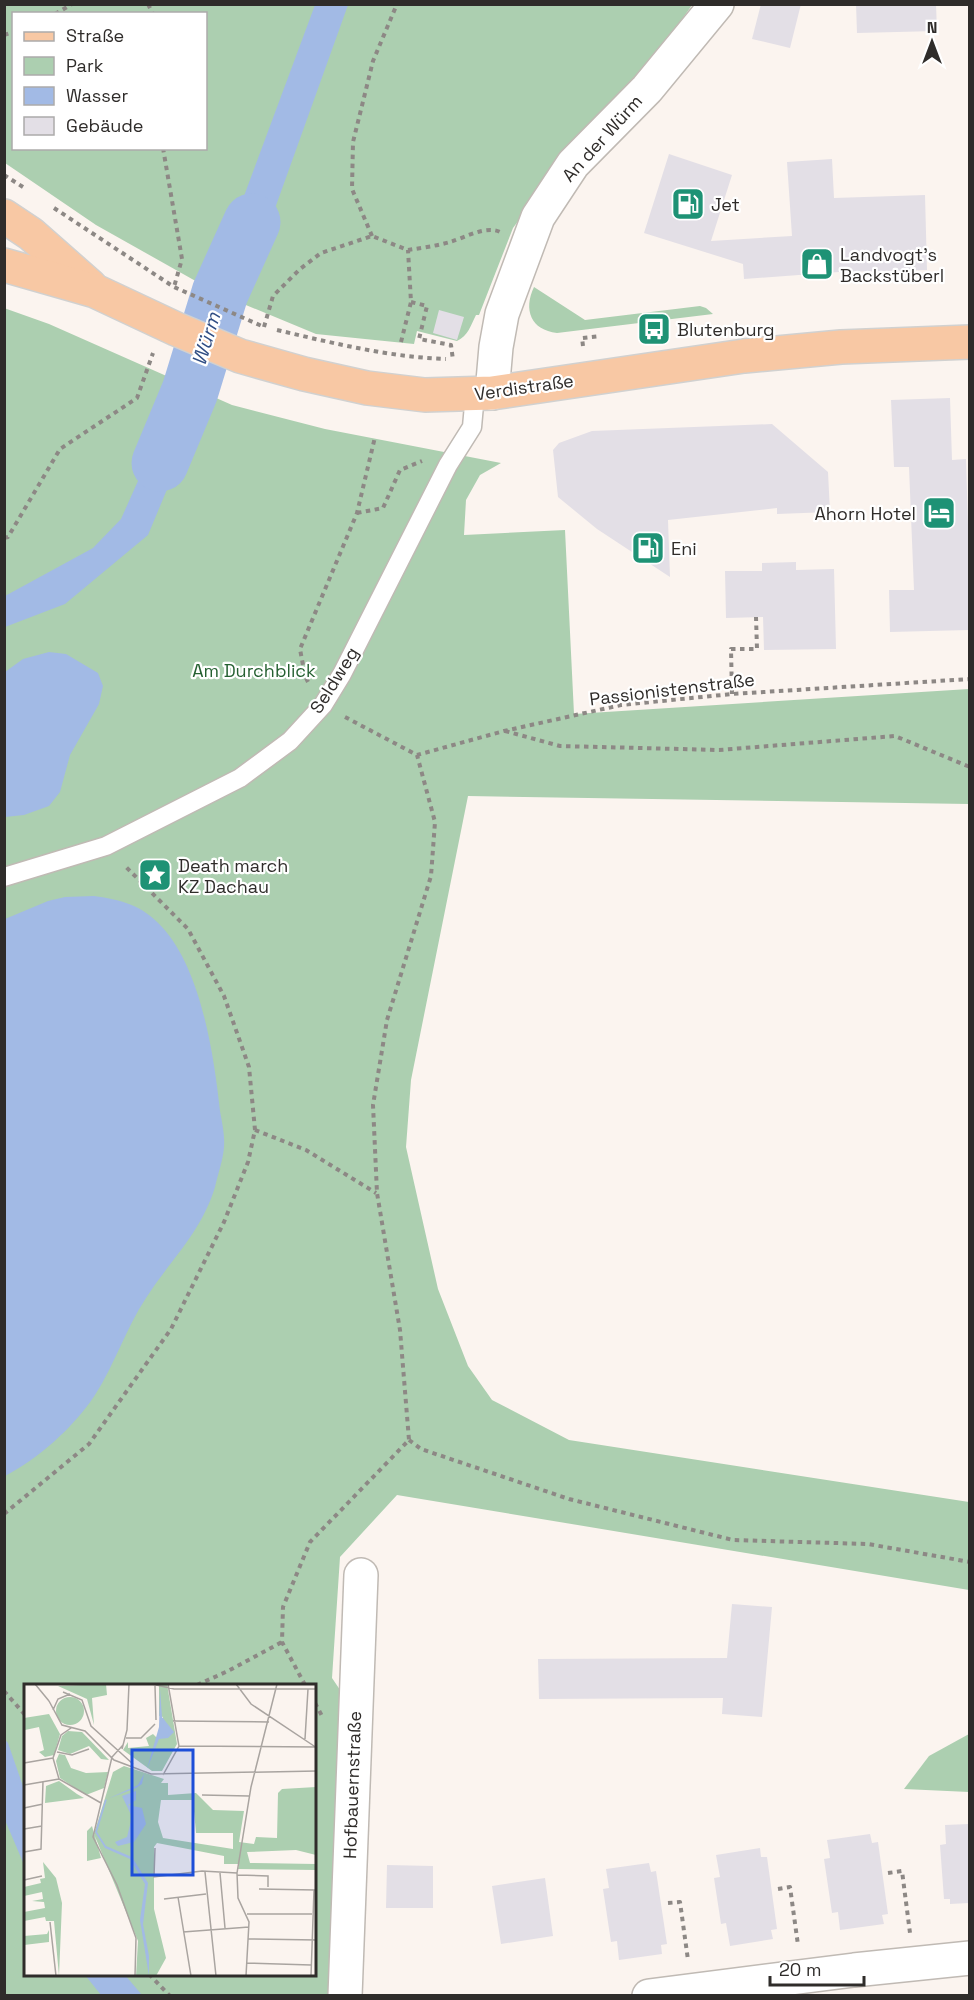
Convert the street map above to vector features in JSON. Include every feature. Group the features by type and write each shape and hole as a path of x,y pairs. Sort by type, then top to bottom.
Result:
{"main road":[{"name":"Verdistraße","path":"4,216 31,234 95,291"},
{"name":"Verdistraße","path":"4,265 95,291 240,356 304,374 367,388 425,395 484,393 744,356 841,347 969,342"}],"street":[{"name":"An der Würm","path":"484,393 495,356 502,314 532,231 573,164 647,88 717,4"},
{"name":"Hofbauernstraße","path":"345,1995 362,1575"},
{"path":"649,1995 969,1958"}],"lane":[{"name":"Seldweg","path":"4,877 106,846 240,778 290,741 323,705 342,674 448,465 472,427 484,393"}],"path":[{"path":"58,12 72,4"},
{"path":"372,236 352,189 353,142 373,61 397,4"},
{"path":"163,150 182,259 174,287"},
{"path":"4,175 24,188"},
{"path":"44,201 174,287 264,327 408,358 453,360 495,356"},
{"path":"264,327 273,296 300,269 321,253 372,236 408,250 448,243 472,234 495,230 532,231"},
{"path":"401,342 411,302 408,250"},
{"path":"411,302 427,306 419,339 451,345 453,360"},
{"path":"583,346 582,338 600,336"},
{"path":"572,347 595,345"},
{"path":"4,538 8,537 60,449 137,398 153,353"},
{"path":"375,436 357,513 300,649 305,676 323,705 417,755 435,822 431,876 387,1020 373,1105 377,1193 400,1330 409,1440 421,1449 569,1499 733,1540 868,1544 969,1562"},
{"path":"357,513 383,508 400,471 427,459 448,465"},
{"path":"732,694 731,649 757,649 756,617"},
{"name":"Passionistenstraße","path":"417,755 504,731 621,705 732,694 969,679"},
{"path":"504,731 560,746 719,750 895,736 969,767"},
{"path":"4,1514 89,1444 171,1329 224,1222 248,1162 255,1130 249,1067 224,996 188,929 106,846"},
{"path":"255,1130 306,1150 377,1193"},
{"path":"304,1684 282,1642 284,1608 310,1542 409,1440"},
{"path":"199,1684 282,1642"},
{"path":"4,1691 24,1714"},
{"path":"888,1873 902,1871 911,1940"},
{"path":"778,1889 790,1887 800,1954"},
{"path":"668,1903 680,1902 689,1970"},
{"path":"151,1976 170,1995"}],"green space":[{"path":"4,5 692,5 665,44 550,178 513,228 479,315 476,315 467,333 457,341 417,331 414,344 316,334 241,303 244,295 212,279 208,288 96,225 5,163"},
{"path":"534,287 585,320 700,306 713,314 557,333 541,328 532,318 529,303"},
{"name":"Am Durchblick","path":"4,308 49,324 232,405 325,429 501,463 480,475 466,500 464,535 565,530 574,714 969,689 969,804 468,796 411,1080 406,1147 438,1289 468,1366 492,1400 569,1440 969,1502 969,1590 397,1495 340,1557 332,1678 369,1733 358,1995 5,1995"},
{"path":"969,1734 969,1792 904,1789 929,1756"}],"water":[{"path":"315,5 348,5 241,303 209,290"},
{"path":"180,387 206,396 148,535 65,604 5,627 5,596 93,548 121,519"},
{"path":"49,652 66,654 98,673 103,686 99,704 70,755 60,792 49,806 24,815 5,817 5,672 23,659"},
{"path":"94,896 114,899 147,913 162,927 187,966 203,1014 214,1065 223,1129 222,1162 215,1187 202,1218 139,1310 95,1395 54,1441 18,1469 5,1476 5,919 48,901 65,897"},
{"path":"4,1738 8,1743 24,1789 24,1865 5,1820"},
{"path":"86,1976 126,1976 142,1995 101,1995"}],"building":[{"path":"761,4 801,4 790,48 752,39"},
{"path":"856,4 936,4 937,31 857,33"},
{"path":"669,154 732,175 711,241 792,236 787,162 832,159 834,198 925,195 927,270 839,272 744,279 743,264 644,233"},
{"path":"439,310 464,317 457,340 433,333"},
{"name":"Ahorn Hotel","path":"950,398 952,460 966,459 969,630 890,632 889,590 914,590 909,467 894,467 891,400"},
{"path":"772,424 828,472 830,512 777,514 777,508 668,520 670,577 597,529 558,497 553,450 559,443 592,431"},
{"path":"796,562 796,570 834,569 836,649 764,650 763,617 726,618 725,571 762,571 762,563"},
{"path":"732,1604 772,1607 762,1717 722,1714 723,1698 539,1699 538,1659 727,1658"},
{"path":"969,1824 969,1903 950,1904 950,1899 944,1899 940,1845 946,1844 945,1825"},
{"path":"870,1834 872,1843 878,1842 888,1914 882,1915 884,1924 840,1930 838,1912 832,1913 824,1859 830,1858 827,1840"},
{"path":"760,1848 761,1857 767,1857 777,1929 771,1930 773,1939 730,1946 726,1923 721,1924 714,1878 720,1877 716,1855"},
{"path":"649,1863 651,1872 656,1871 667,1944 661,1945 662,1954 619,1960 617,1941 611,1942 603,1889 609,1888 606,1869"},
{"path":"387,1865 433,1866 433,1908 386,1908"},
{"path":"545,1878 553,1936 501,1944 492,1886"}],"waterway":[{"name":"Würm","path":"160,463 190,391 220,293 252,222"}],"place":[{"name":"Jet","path":"688,204"},
{"name":"Landvogt's Backstüberl","path":"817,264"},
{"name":"Blutenburg","path":"654,329"},
{"name":"Ahorn Hotel","path":"939,513"},
{"name":"Eni","path":"648,548"},
{"name":"Death march KZ Dachau","path":"155,875"}]}
